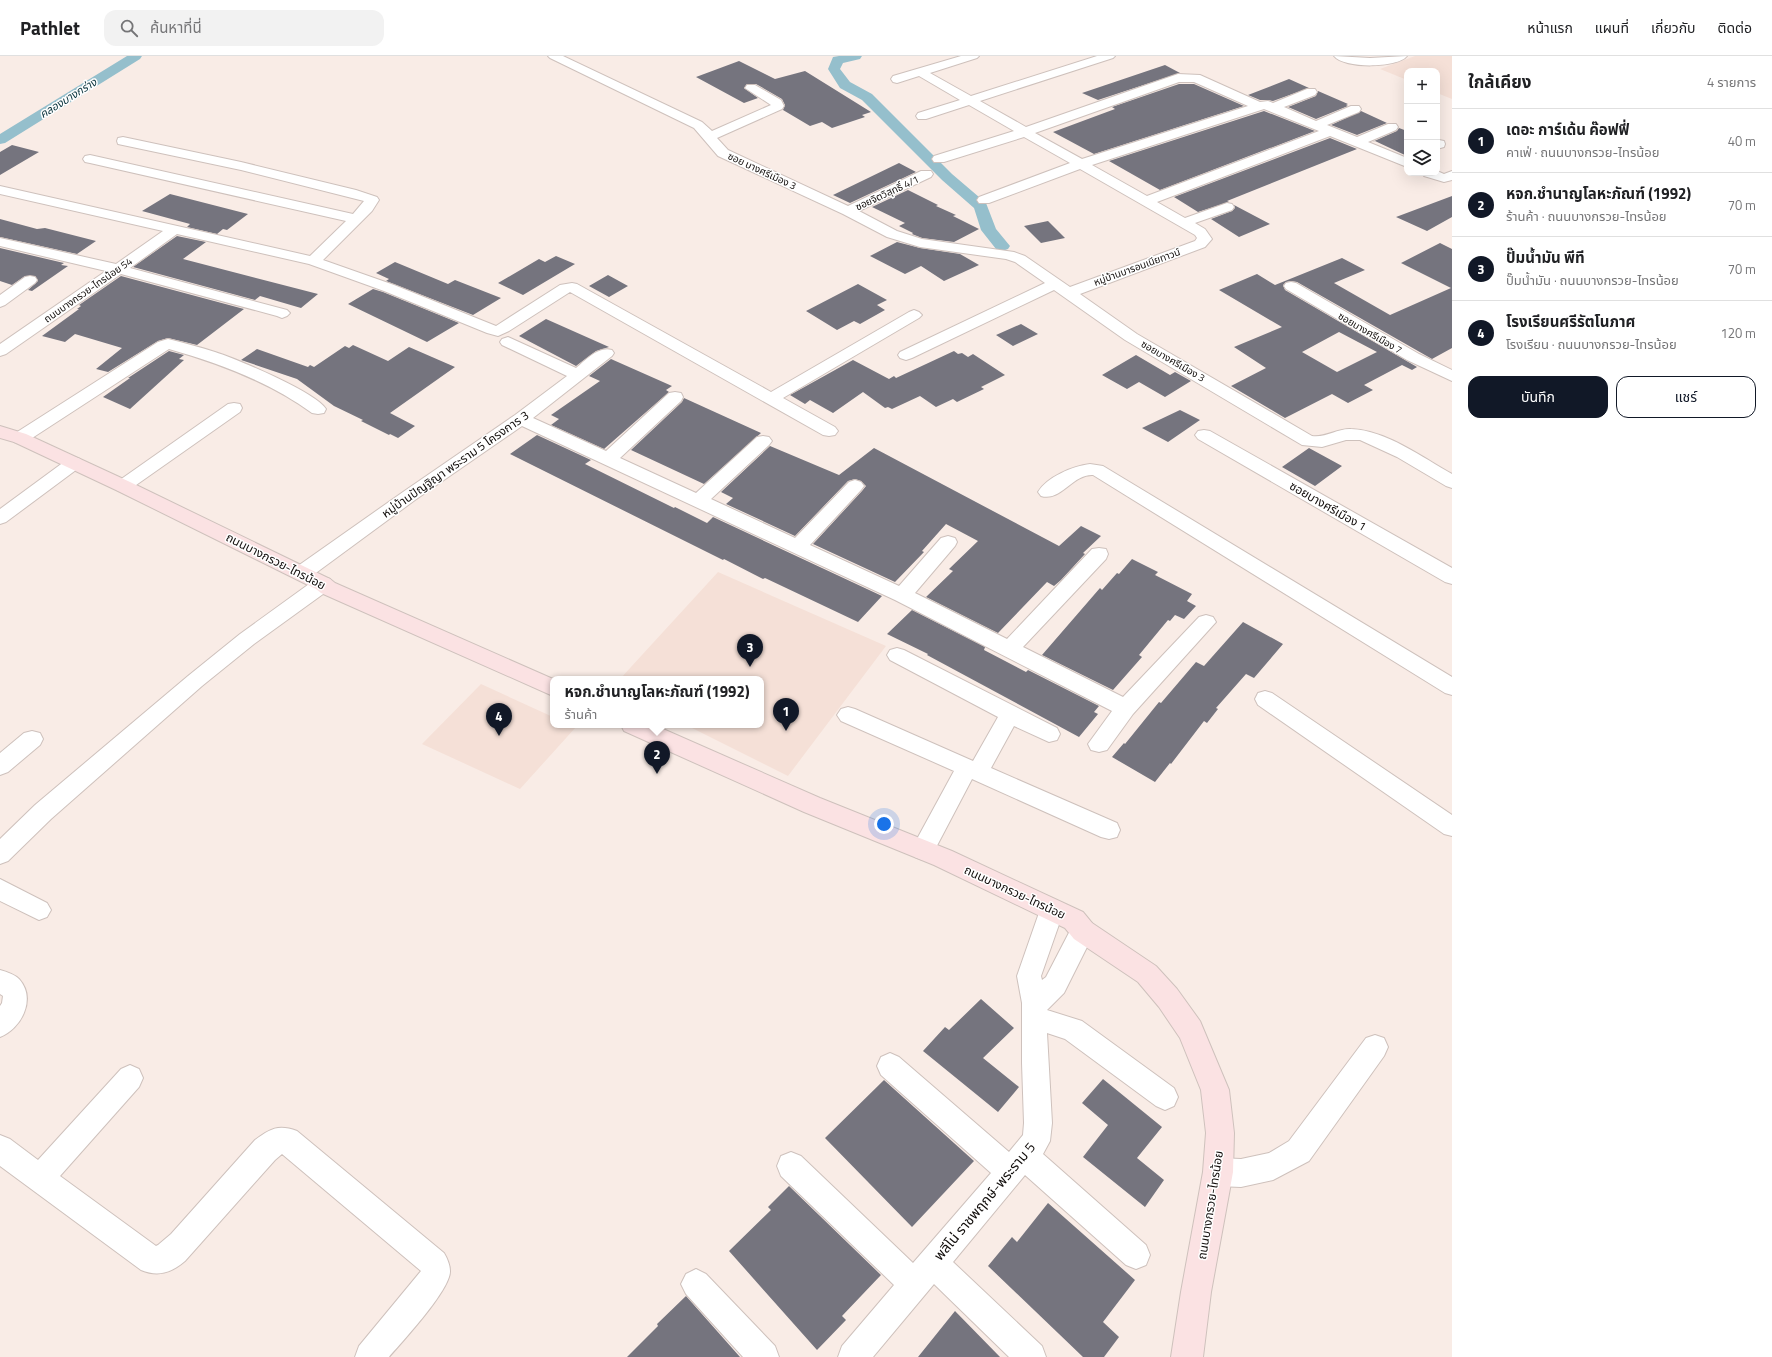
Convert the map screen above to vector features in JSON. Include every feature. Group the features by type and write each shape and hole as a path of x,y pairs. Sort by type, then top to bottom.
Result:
{"main road":[{"name":"ถนนบางกรวย-ไทรน้อย","path":"0,432 20,438 123,486 323,584 328,588 550,687"},
{"name":"ถนนบางกรวย-ไทรน้อย","path":"639,728 812,805 923,850 1074,920 1084,931 1146,974 1168,998 1190,1030 1215,1090 1220,1133 1218,1172 1196,1292 1187,1357"}],"street":[{"name":"ซอย บางศรีเมือง 3","path":"554,56 698,125 704,129 723,153 848,211 892,234"},
{"path":"897,79 973,56"},
{"path":"922,116 1109,56"},
{"path":"1340,56 1347,59 1376,62 1401,56"},
{"path":"920,72 1184,223 1227,207"},
{"path":"940,159 1025,132 1178,78 1196,78 1258,106"},
{"path":"710,137 778,106 777,103 751,88"},
{"path":"1274,107 1311,92"},
{"path":"984,200 1081,164 1258,106 1268,105 1404,161"},
{"path":"1317,125 1355,109"},
{"path":"1357,142 1392,127"},
{"path":"1146,201 1331,131"},
{"path":"123,141 241,166 372,200 372,203 313,261"},
{"path":"90,158 355,219"},
{"name":"ซอยจิตวิสุทธิ์ 4/1","path":"848,211 926,174"},
{"path":"1438,176 1444,178 1452,175"},
{"path":"0,190 313,261 389,288 498,331 565,288 572,287 829,431"},
{"name":"หมู่บ้านบารอนเนียทาวน์","path":"906,355 1061,288 1200,244 1205,239 1200,232 1184,223"},
{"name":"ถนนบางกรวย-ไทรน้อย 54","path":"0,350 176,229"},
{"name":"ซอยบางศรีเมือง 3","path":"892,234 920,243 1009,255 1020,259 1132,337 1308,441 1318,444 1327,442 1341,435 1353,434 1366,436 1452,482"},
{"path":"0,242 118,269 282,313"},
{"path":"0,302 30,280"},
{"name":"ซอยบางศรีเมือง 7","path":"1291,286 1366,331 1452,376"},
{"path":"772,398 914,315"},
{"path":"508,342 578,375"},
{"path":"20,438 164,345 168,344 211,356 285,388 318,409"},
{"name":"หมู่บ้านปัญฐิญา พระราม 5 โครงการ 3","path":"302,574 410,496 521,419 606,353"},
{"path":"608,459 675,397"},
{"path":"123,486 234,408"},
{"path":"521,419 902,595 1126,708"},
{"name":"ซอยบางศรีเมือง 1","path":"1204,434 1452,577"},
{"path":"698,501 763,441"},
{"path":"0,518 74,463"},
{"path":"1047,492 1078,470 1088,468 1097,470 1452,687"},
{"path":"798,547 854,486"},
{"path":"902,595 948,542"},
{"path":"1010,649 1099,554"},
{"path":"0,854 43,812 195,681 247,639 323,584"},
{"path":"1099,744 1126,708 1206,622"},
{"path":"897,655 1049,734"},
{"path":"1265,699 1452,827"},
{"path":"923,850 1010,714"},
{"path":"848,715 1109,830"},
{"path":"0,766 32,739"},
{"path":"0,889 39,910"},
{"name":"พลีโน่ ราชพฤกษ์-พระราม 5","path":"853,1357 1036,1141 1038,1123 1034,1010 1029,976 1052,910"},
{"path":"1084,931 1055,985 1034,1010 1073,1030 1165,1097"},
{"path":"0,981 8,983 14,989 15,999 13,1010 0,1025"},
{"path":"1218,1172 1241,1173 1273,1166 1299,1151 1375,1047"},
{"path":"890,1066 1136,1255"},
{"path":"39,1178 130,1078"},
{"path":"0,1149 151,1260 157,1261 172,1253 176,1249 265,1150 276,1142 282,1140 287,1141 434,1263 436,1268 434,1279 370,1357"},
{"path":"791,1166 1031,1357"},
{"path":"696,1284 764,1357"}],"shaded area":[{"path":"1415,56 1452,56 1452,99 1440,94 1440,68 1404,68 1404,79 1380,69"},
{"path":"718,572 886,646 788,776 692,728 764,728 764,676 623,676"},
{"path":"481,684 550,716 550,728 575,728 520,789 422,744"}],"building":[{"path":"739,61 775,79 805,71 871,112 862,115 865,117 832,128 822,122 810,126 783,110 785,105 782,99 756,84 747,84 744,88 758,98 744,103 696,77"},
{"path":"1165,65 1180,73 1098,100 1082,93"},
{"path":"1289,79 1309,88 1273,101 1260,100 1248,95"},
{"path":"1179,84 1194,84 1244,106 1094,154 1053,132 1115,109 1112,107"},
{"path":"1318,91 1348,104 1346,105 1348,106 1316,119 1288,107 1316,96"},
{"path":"1264,111 1315,131 1160,190 1109,161"},
{"path":"1361,111 1387,123 1357,135 1331,125"},
{"path":"1399,128 1404,130 1404,155 1375,141 1372,142 1397,131"},
{"path":"1330,138 1357,149 1227,201 1229,202 1198,212 1174,197"},
{"path":"12,145 39,152 0,175 0,152"},
{"path":"899,163 916,172 850,203 833,195"},
{"path":"908,190 938,205 936,206 956,215 953,216 979,229 954,242 922,238 899,226 905,223 872,207"},
{"path":"170,194 248,214 227,230 223,229 217,234 187,227 190,224 142,211"},
{"path":"1452,196 1452,217 1427,231 1396,217"},
{"path":"1234,205 1270,224 1239,237 1211,219 1232,211 1235,208"},
{"path":"0,219 37,229 45,228 96,241 77,254 0,237"},
{"path":"1048,221 1065,238 1041,243 1024,226"},
{"path":"177,236 206,242 183,259 318,294 301,308 260,296 255,300 133,267"},
{"path":"897,242 920,248 960,254 979,265 944,281 921,266 905,274 870,256"},
{"path":"1440,243 1452,249 1452,348 1432,359 1297,282 1291,281 1286,282 1283,285 1285,290 1417,367 1412,370 1402,365 1364,385 1373,390 1348,403 1332,394 1285,418 1231,386 1266,368 1234,347 1282,327 1219,290 1257,274 1275,285 1342,258 1365,270 1334,283 1390,315 1451,288 1401,263","holes":["1339,332 1377,352 1337,372 1302,352"]},
{"path":"0,248 64,263 61,265 68,266 32,291 28,290 38,281 35,276 25,276 12,285 0,281"},
{"path":"556,256 575,264 523,295 498,283 539,259 545,262"},
{"path":"395,262 448,284 455,280 501,298 473,315 386,281 389,279 376,273"},
{"path":"608,275 628,286 609,297 589,286"},
{"path":"121,276 244,309 197,345 168,338 158,341 108,372 96,369 122,348 75,334 65,342 42,336 79,309 77,309 81,306 79,305"},
{"path":"858,284 887,300 877,305 885,310 860,324 854,321 837,330 806,311"},
{"path":"373,289 459,323 427,342 348,304"},
{"path":"546,319 609,347 596,351 576,366 519,336"},
{"path":"1021,324 1038,334 1013,346 996,335"},
{"path":"353,345 388,361 409,347 455,367 390,413 415,426 398,438 361,421 363,420 334,406 297,379 241,360 257,349 308,367 310,365 314,367 345,346 349,348"},
{"path":"169,351 184,355 179,359 184,360 130,409 103,397 130,378 128,378"},
{"path":"954,351 958,354 962,353 968,357 973,354 1005,375 981,387 984,389 957,402 953,399 936,407 920,396 892,409 888,407 885,408 863,392 833,413 810,400 805,404 790,395 853,360 889,379 894,376 896,378"},
{"path":"1136,355 1170,375 1175,372 1191,381 1165,397 1139,382 1127,389 1102,375"},
{"path":"611,359 672,386 666,390 669,392 604,449 551,425 559,419 551,415 600,381 589,376"},
{"path":"684,398 761,433 704,484 631,450 682,402"},
{"path":"1180,410 1200,420 1168,442 1142,428"},
{"path":"537,435 591,460 585,464 674,508 675,507 707,523 713,517 882,596 858,622 765,578 763,579 510,454"},
{"path":"770,446 839,475 874,448 1059,546 1081,526 1101,536 1083,553 1085,554 1061,580 1054,586 1047,582 998,633 926,597 953,571 949,569 978,541 946,524 922,551 924,552 895,582 813,544 866,486 861,481 855,479 848,481 795,536 726,504 733,498 721,492"},
{"path":"1309,448 1342,466 1315,486 1282,467"},
{"path":"1132,559 1158,572 1155,575 1192,594 1187,601 1196,606 1184,619 1175,615 1170,621 1168,620 1139,655 1142,657 1113,690 1042,655 1100,588 1102,590"},
{"path":"912,610 985,647 984,650 1026,672 1028,670 1099,706 1094,712 1098,714 1079,737 927,655 928,654 887,634"},
{"path":"1243,622 1283,644 1254,678 1246,674 1216,708 1218,709 1207,723 1204,721 1171,764 1170,763 1155,782 1112,757 1124,743 1125,744 1159,702 1161,703 1196,662 1204,666"},
{"path":"981,999 1014,1028 983,1058 1019,1087 998,1112 923,1051 945,1027 949,1030"},
{"path":"1103,1079 1162,1127 1137,1158 1164,1180 1145,1207 1083,1157 1108,1125 1082,1103"},
{"path":"884,1080 974,1161 912,1227 825,1138"},
{"path":"789,1186 881,1275 842,1316 846,1320 817,1350 729,1251 771,1210 768,1207"},
{"path":"1048,1203 1135,1280 1103,1322 1119,1337 1104,1357 1083,1357 988,1266 1012,1237 1017,1242"},
{"path":"686,1296 740,1357 627,1357 658,1326 657,1324"},
{"path":"955,1311 1000,1357 918,1357"}],"waterway":[{"name":"คลองบางกร่าง","path":"0,140 136,56"},
{"path":"856,56 838,60 834,69 845,85 867,97 947,177 981,206 989,230 1002,246"}],"place":[{"name":"ปั๊มน้ำมัน พีที","path":"750,667"},
{"name":"เดอะ การ์เด้น ค๊อฟฟี่","path":"786,731"},
{"name":"โรงเรียนศรีรัตโนภาศ","path":"499,736"},
{"name":"หจก.ชำนาญโลหะภัณฑ์ (1992)","path":"657,774"}]}
